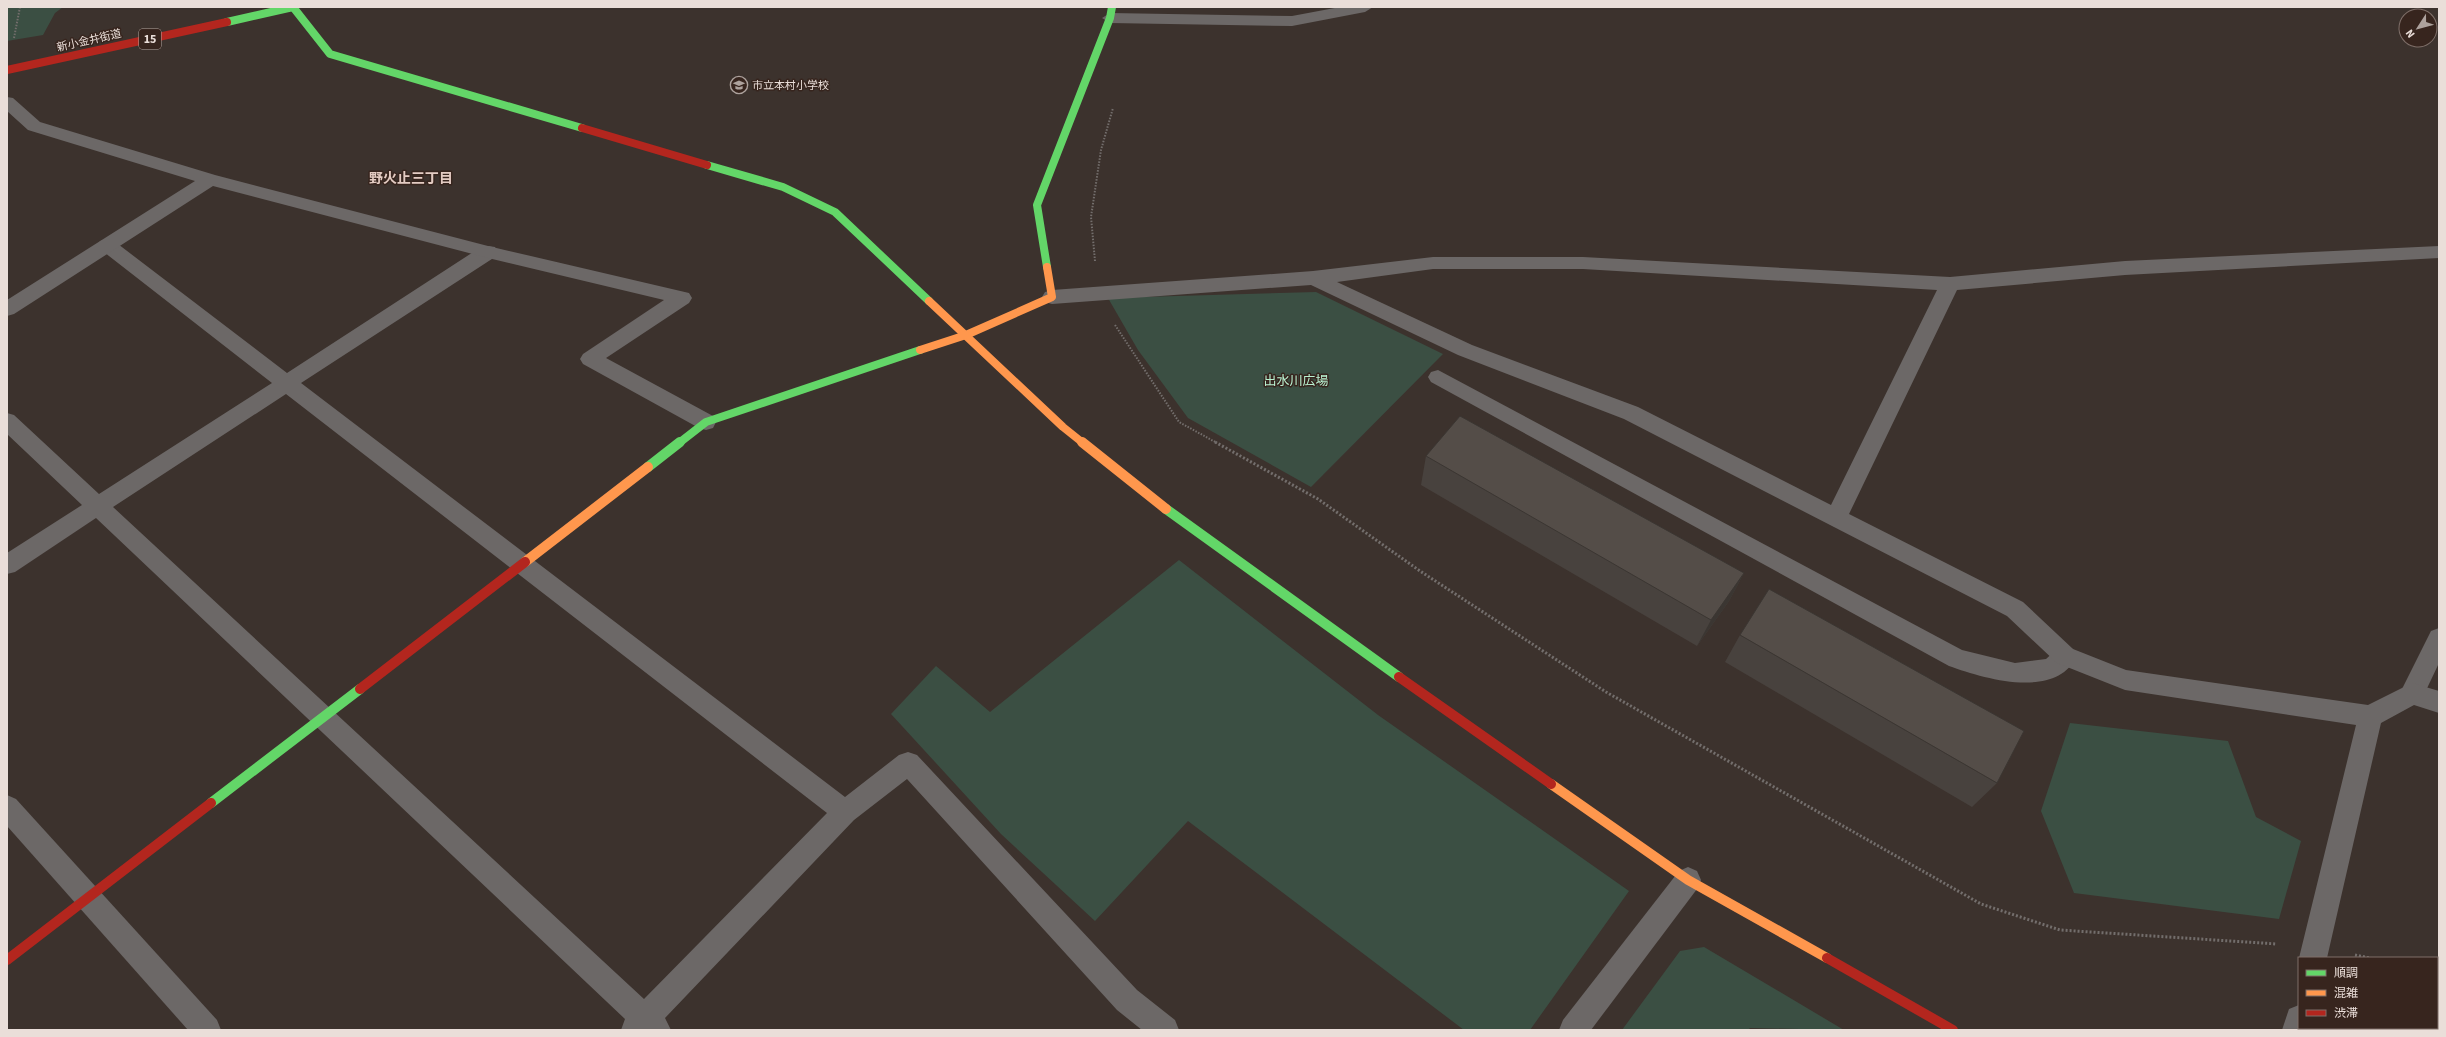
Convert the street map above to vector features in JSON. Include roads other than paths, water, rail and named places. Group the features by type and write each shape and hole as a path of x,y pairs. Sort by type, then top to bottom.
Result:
{"street":[{"name":"新小金井街道","path":"7,70 293,7"},
{"path":"293,7 330,54 783,187 834,212 1063,427 1194,531 1688,880 1953,1030"},
{"path":"1052,297 1037,205 1111,12 1292,21 1365,7"},
{"path":"7,102 34,126 210,180 488,252 682,298 590,359 706,422"},
{"path":"7,309 210,180"},
{"path":"107,245 845,812"},
{"path":"7,565 488,252"},
{"path":"7,960 706,422 966,335 1052,297 1097,292 1313,278 1433,263 1583,263 1950,284 2125,268 2439,252"},
{"path":"1313,278 1465,350 1631,413 2015,609 2065,656 2125,680 2370,716 2412,694 2439,638"},
{"path":"1836,517 1950,284"},
{"path":"1438,377 1957,659 2015,673 2052,669 2065,656"},
{"path":"7,421 323,716 645,1026 845,812 908,763 1127,1000 1165,1030"},
{"path":"2412,694 2439,702"},
{"path":"2315,952 2370,716"},
{"path":"7,807 207,1030"},
{"path":"1573,1030 1688,880"}],"place":[{"name":"市立本村小学校","path":"739,85"}],"district":[{"name":"野火止三丁目","path":"411,178"}],"park label":[{"name":"出水川広場","path":"1296,380"}]}
